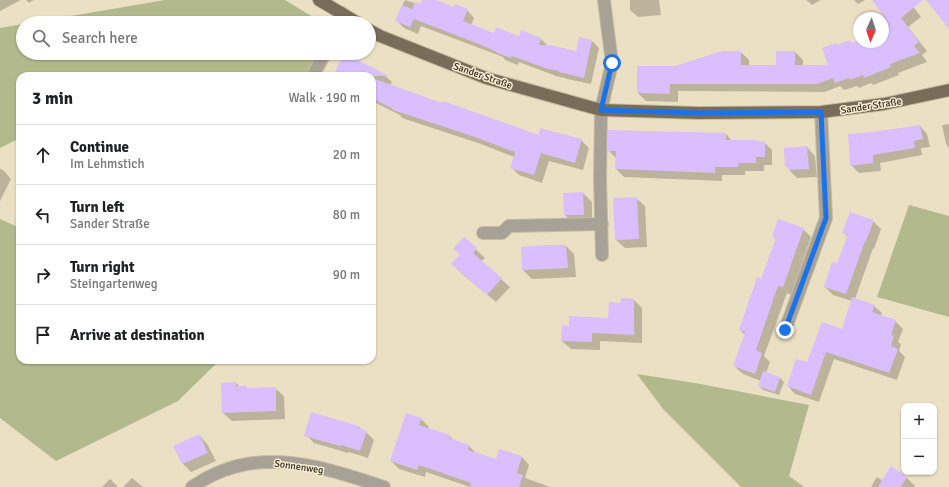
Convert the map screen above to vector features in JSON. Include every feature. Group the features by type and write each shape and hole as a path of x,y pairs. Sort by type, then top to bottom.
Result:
{"main road":[{"path":"320,0 338,16"},
{"name":"Sander Straße","path":"376,34 486,78 601,110 699,113 821,112 884,104 949,90"}],"street":[{"path":"602,255 600,179 601,110 612,63 604,0"},
{"path":"315,72 321,60"},
{"path":"785,330 826,218 821,112"},
{"path":"483,233 502,233 509,226 602,224"},
{"name":"Sonnenweg","path":"192,487 200,481 228,468 268,462 289,463 337,472 384,487"}],"green space":[{"path":"165,0 285,0 311,16 71,16"},
{"path":"16,25 16,60 329,60 323,72 16,72 16,140 0,148 0,28"},
{"path":"909,205 949,216 949,317 877,297"},
{"path":"0,219 16,226 16,364 216,364 178,401 56,461 0,418"},
{"path":"637,374 695,383 809,405 789,476 804,487 741,487 663,409"}],"building":[{"path":"422,0 436,0 454,7 455,4 468,9 463,21 494,33 496,27 519,36 521,30 541,38 539,45 550,45 576,51 579,37 592,40 584,78 548,69 512,56 511,58 414,19 410,27 395,21 402,5 412,9 415,2 420,4"},
{"path":"872,0 923,0 901,18 919,42 914,46 920,53 890,64 891,67 864,78 863,75 850,80 849,78 835,83 833,78 817,84 670,84 670,94 637,93 637,66 675,66 722,51 741,51 741,65 776,65 776,51 795,51 795,65 828,65 822,48 836,43 837,45 850,40 851,43 853,42 853,48 889,48 889,12 881,12"},
{"path":"926,0 949,0 949,29"},
{"path":"341,60 358,60 389,76 376,76 376,72 335,72"},
{"path":"376,79 442,103 443,101 539,135 540,128 582,139 575,163 541,153 534,175 510,168 515,152 393,109 376,100"},
{"path":"920,125 923,139 914,141 915,148 873,155 873,163 850,166 848,134"},
{"path":"608,130 726,133 726,140 765,141 765,157 756,157 756,163 738,163 738,167 715,167 715,173 615,169 616,151 608,151"},
{"path":"807,146 809,169 788,170 787,166 785,166 784,148"},
{"path":"583,192 584,215 564,215 563,193"},
{"path":"637,197 639,239 615,240 613,198"},
{"path":"850,212 874,220 846,294 824,287 832,262 837,263 848,235 842,233"},
{"path":"778,219 804,228 783,287 778,286 756,350 762,353 755,374 733,366 745,332 739,330 757,277 761,279 776,238 772,236"},
{"path":"464,237 477,248 473,253 502,278 487,295 451,264 460,254 453,249"},
{"path":"566,245 568,268 522,270 521,247"},
{"path":"852,297 875,305 872,312 896,320 891,335 894,336 891,346 898,349 889,373 826,352 811,395 787,386 796,359 807,362 822,322 842,329"},
{"path":"621,298 634,299 634,335 592,333 592,342 561,341 562,325 569,326 569,316 608,318 609,302 621,303"},
{"path":"763,371 780,377 775,392 758,386"},
{"path":"236,382 236,386 246,386 246,388 276,387 276,411 222,413 221,383"},
{"path":"311,412 359,426 358,428 367,431 360,451 304,436"},
{"path":"406,413 422,418 419,425 450,435 449,438 469,445 468,450 496,459 499,449 522,456 517,473 523,475 519,487 470,487 471,483 419,465 417,470 390,461"},
{"path":"199,434 208,453 182,464 173,446"},
{"path":"891,466 901,473 901,475 907,477 901,487 878,487"}],"route":[{"path":"612,63 601,110 699,113 821,112 826,218 785,330"}]}
